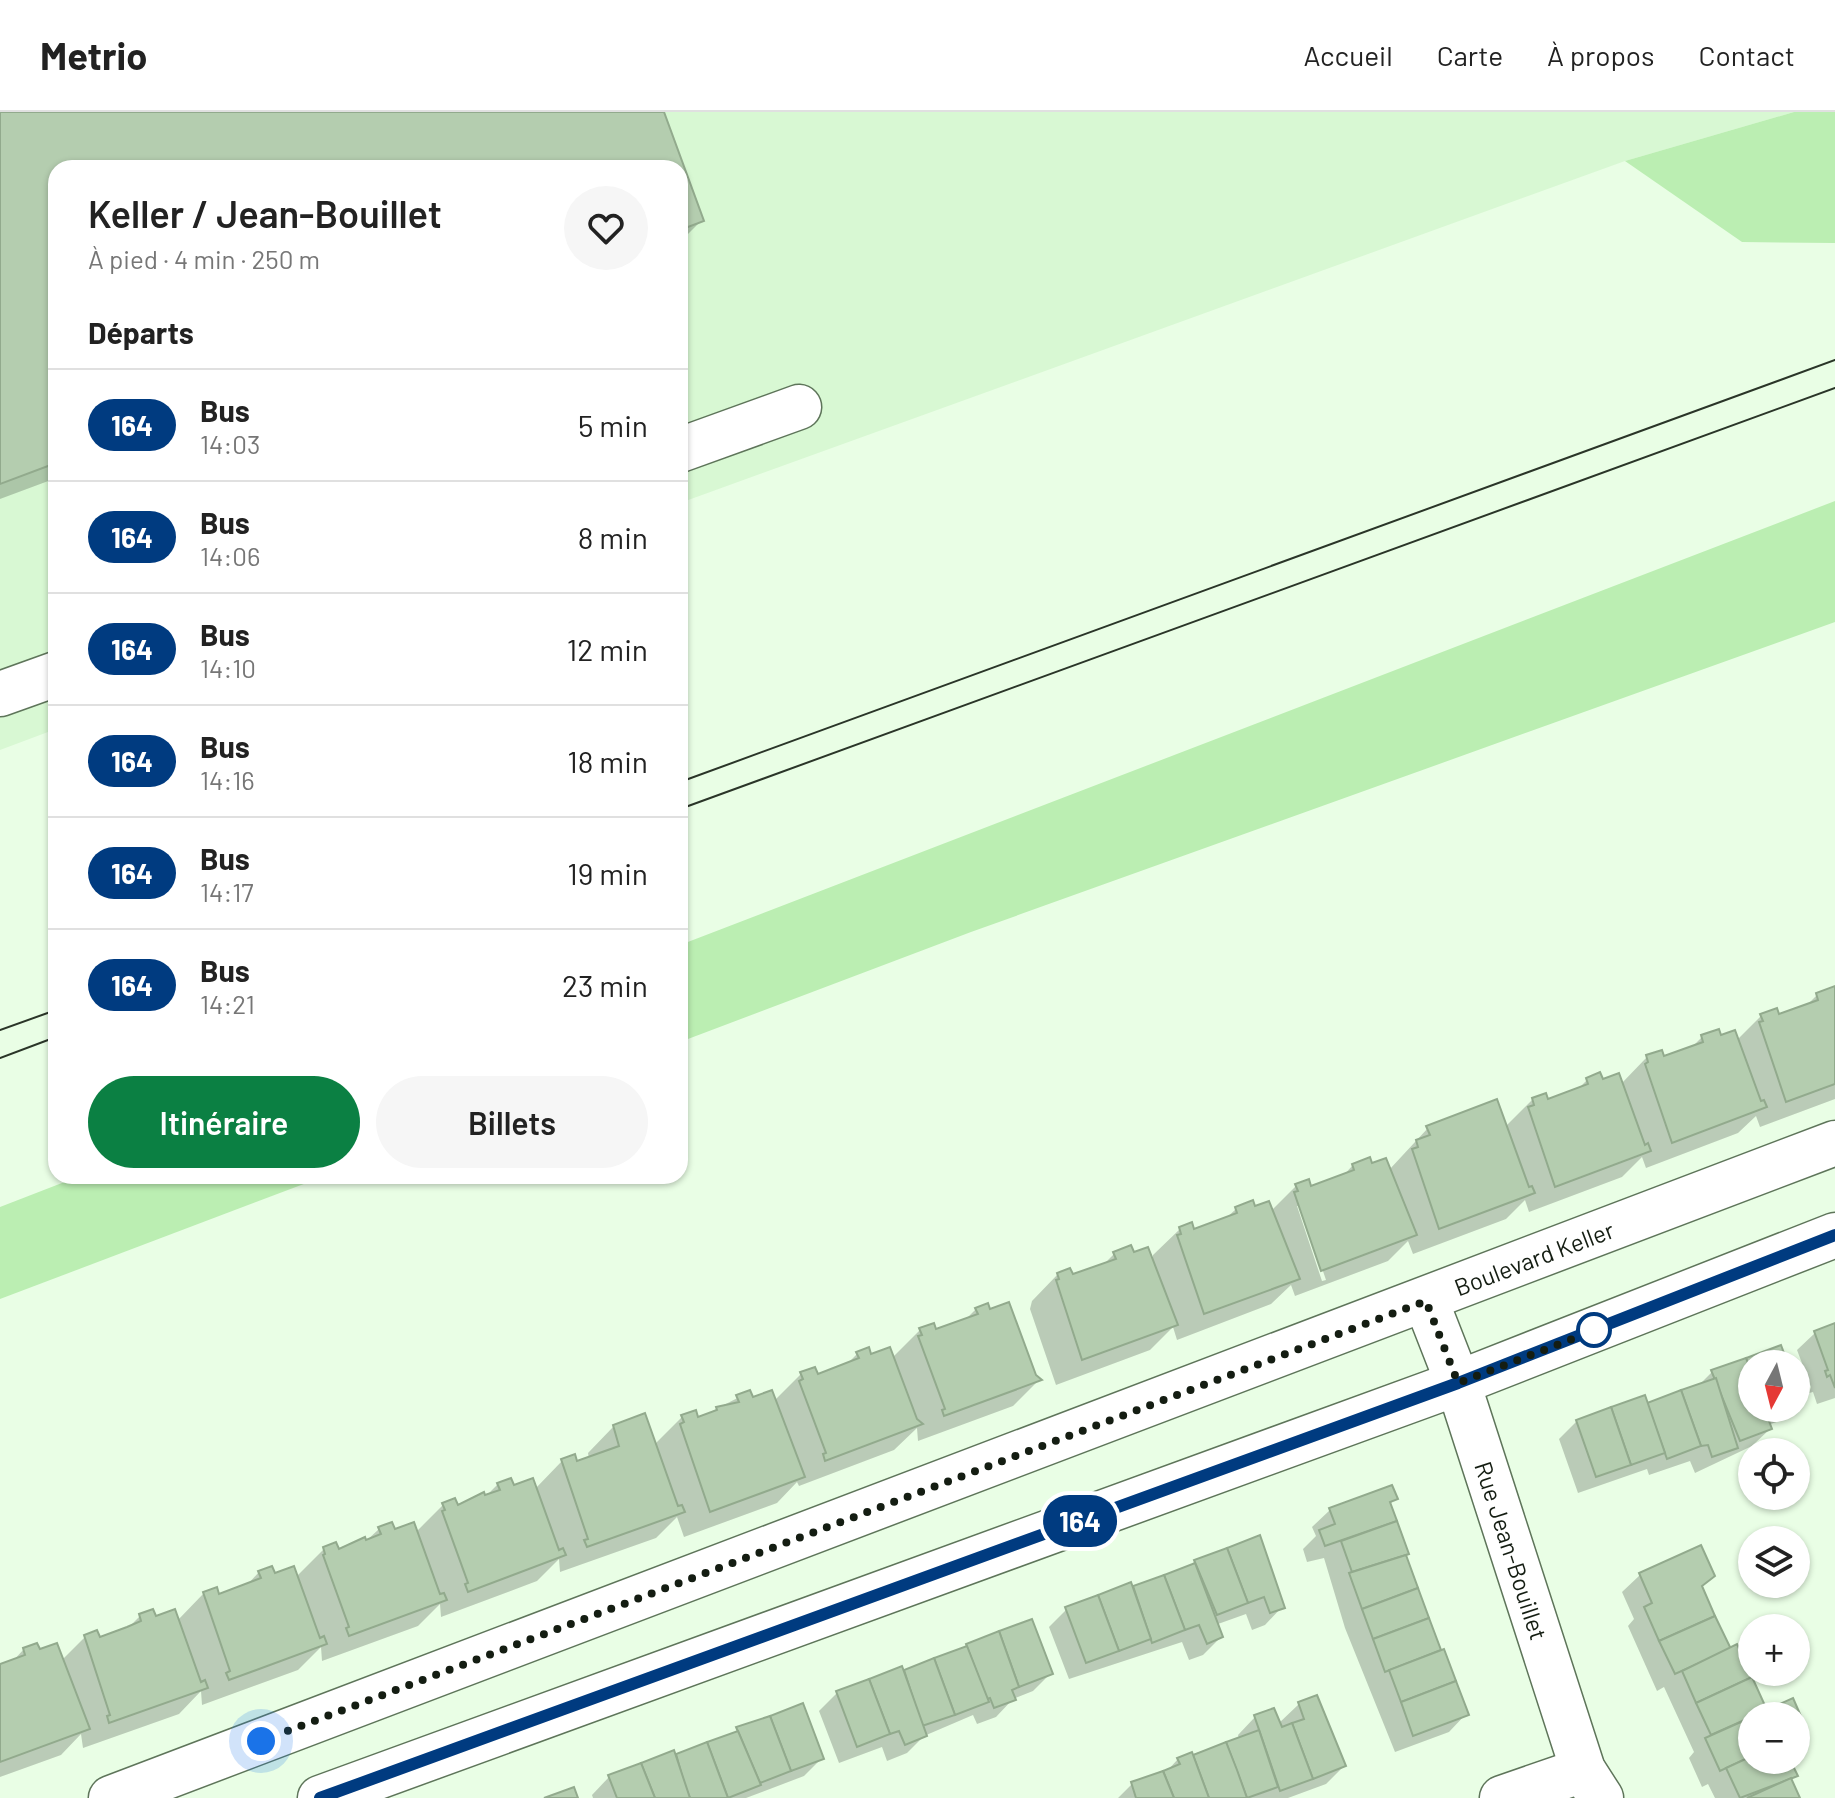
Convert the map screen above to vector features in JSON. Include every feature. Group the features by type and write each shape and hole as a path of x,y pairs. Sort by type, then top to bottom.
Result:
{"street":[{"path":"688,447 799,407"},
{"path":"0,694 48,677"},
{"name":"Boulevard Keller","path":"111,1798 1426,1301 1835,1143"},
{"path":"320,1798 1458,1383 1835,1235"},
{"name":"Rue Jean-Bouillet","path":"1426,1301 1458,1383 1592,1784"},
{"path":"1502,1798 1592,1784"}],"shaded area":[{"path":"0,112 1794,112 1625,161 688,500 688,160 48,160 48,732 0,750"},
{"path":"1794,112 1835,112 1835,243 1742,242 1625,161"},
{"path":"1835,501 1835,622 971,932 688,1039 688,942"},
{"path":"59,1184 304,1184 0,1299 0,1207"}],"building":[{"path":"0,112 664,112 682,160 48,160 48,466 0,484"},
{"path":"688,177 704,221 688,227"},
{"path":"1835,986 1835,1084 1786,1102 1759,1022 1763,1021 1760,1014 1777,1008 1779,1014 1818,1000 1816,993"},
{"path":"1719,1029 1721,1035 1735,1030 1761,1101 1764,1100 1767,1107 1672,1143 1645,1064 1648,1062 1646,1055 1662,1050 1664,1056 1703,1042 1701,1035"},
{"path":"1600,1072 1603,1079 1619,1073 1645,1145 1648,1143 1651,1151 1555,1187 1528,1107 1534,1105 1532,1098 1546,1093 1548,1099 1588,1084 1586,1078"},
{"path":"1497,1099 1529,1187 1532,1186 1535,1193 1439,1229 1412,1149 1418,1147 1416,1140 1430,1135 1426,1126"},
{"path":"1370,1157 1372,1163 1386,1158 1417,1235 1321,1271 1294,1192 1298,1191 1295,1184 1309,1179 1311,1186 1354,1170 1352,1164"},
{"path":"1253,1200 1255,1206 1269,1201 1300,1279 1204,1314 1177,1235 1181,1234 1179,1227 1192,1222 1194,1229 1237,1213 1235,1207"},
{"path":"1131,1245 1134,1252 1148,1247 1178,1325 1082,1360 1056,1280 1059,1279 1057,1273 1070,1268 1073,1274 1116,1259 1113,1252"},
{"path":"1009,1302 1036,1375 1042,1380 944,1416 942,1410 945,1409 918,1336 922,1335 919,1328 934,1323 936,1329 978,1314 975,1308 988,1303 990,1309"},
{"path":"1835,1323 1835,1388 1830,1375 1827,1377 1825,1371 1828,1370 1814,1331"},
{"path":"869,1347 871,1354 890,1347 917,1419 923,1424 825,1461 823,1454 826,1453 799,1381 803,1379 800,1372 815,1367 818,1374 859,1358 856,1352"},
{"path":"1738,1361 1738,1422 1769,1422 1772,1429 1748,1438 1739,1438 1711,1370"},
{"path":"1716,1378 1738,1448 1712,1457 1708,1445 1701,1446 1681,1390"},
{"path":"750,1390 753,1397 772,1390 805,1477 710,1512 680,1424 684,1422 681,1415 696,1410 698,1417 717,1410 716,1407 739,1402 736,1395"},
{"path":"1681,1390 1701,1446 1667,1459 1647,1403"},
{"path":"1645,1395 1665,1453 1631,1465 1611,1407"},
{"path":"1611,1407 1631,1465 1596,1477 1576,1420"},
{"path":"645,1413 678,1506 682,1505 685,1512 587,1547 584,1540 588,1539 561,1459 575,1454 577,1461 619,1446 613,1425"},
{"path":"511,1478 514,1485 533,1478 559,1550 563,1548 566,1555 468,1592 465,1584 468,1583 442,1511 445,1510 442,1503 455,1498 458,1505 484,1492 485,1495 500,1490 497,1483"},
{"path":"1392,1485 1398,1499 1390,1502 1397,1521 1325,1546 1319,1530 1335,1524 1329,1508"},
{"path":"1397,1521 1409,1554 1352,1572 1341,1541"},
{"path":"392,1522 395,1529 414,1522 440,1594 444,1593 447,1600 349,1636 346,1628 349,1627 323,1555 323,1547 336,1542 339,1549 365,1537 366,1540 381,1534 378,1527"},
{"path":"1260,1535 1285,1608 1270,1613 1264,1597 1248,1603 1227,1548"},
{"path":"1701,1545 1715,1576 1702,1586 1715,1616 1659,1641 1644,1607 1652,1603 1639,1573"},
{"path":"1227,1548 1248,1603 1217,1615 1194,1560"},
{"path":"1406,1555 1418,1588 1362,1609 1349,1573"},
{"path":"1195,1563 1223,1637 1207,1644 1199,1625 1185,1630 1164,1575"},
{"path":"272,1566 275,1573 294,1566 320,1638 324,1636 327,1644 229,1680 226,1673 230,1671 203,1592 217,1587 219,1594 261,1578 258,1571"},
{"path":"1164,1575 1185,1630 1152,1643 1133,1586"},
{"path":"1131,1582 1151,1639 1119,1651 1098,1595"},
{"path":"1418,1588 1429,1618 1373,1639 1362,1609"},
{"path":"1098,1595 1119,1651 1086,1663 1065,1607"},
{"path":"153,1609 156,1616 175,1609 201,1682 205,1680 208,1688 109,1723 107,1716 110,1715 84,1635 97,1630 100,1637 127,1627 141,1621 139,1614"},
{"path":"1715,1616 1731,1649 1675,1674 1659,1641"},
{"path":"1429,1618 1441,1650 1385,1672 1373,1639"},
{"path":"1032,1619 1053,1674 1019,1687 999,1631"},
{"path":"999,1631 1019,1687 1012,1690 1016,1700 994,1708 990,1698 987,1699 966,1644"},
{"path":"37,1643 40,1649 57,1643 90,1729 0,1762 0,1664 25,1655 23,1648"},
{"path":"1737,1644 1738,1684 1696,1703 1682,1671"},
{"path":"967,1646 989,1702 955,1715 934,1658"},
{"path":"1444,1649 1456,1681 1401,1702 1389,1670"},
{"path":"934,1658 955,1715 922,1726 904,1670"},
{"path":"902,1666 927,1736 905,1745 899,1731 890,1734 869,1679"},
{"path":"869,1679 890,1734 857,1747 836,1691"},
{"path":"1456,1681 1469,1715 1413,1736 1401,1702"},
{"path":"1738,1684 1738,1686 1756,1686 1763,1702 1738,1702 1738,1723 1711,1735 1696,1703"},
{"path":"1317,1695 1346,1766 1313,1779 1292,1723 1304,1719 1298,1702"},
{"path":"803,1703 824,1759 791,1771 770,1716"},
{"path":"1274,1708 1282,1727 1292,1723 1313,1779 1280,1791 1254,1715"},
{"path":"770,1716 791,1771 760,1783 736,1727"},
{"path":"1738,1723 1738,1763 1720,1771 1705,1738"},
{"path":"1259,1730 1278,1787 1247,1798 1226,1742"},
{"path":"738,1731 761,1785 728,1798 707,1742"},
{"path":"707,1742 728,1798 690,1798 684,1783 676,1754"},
{"path":"1226,1742 1247,1798 1209,1798 1193,1755"},
{"path":"674,1750 690,1798 655,1798 641,1763"},
{"path":"1192,1752 1209,1798 1174,1798 1163,1771 1180,1764 1177,1758"},
{"path":"1738,1762 1738,1774 1798,1776 1740,1798 1726,1768"},
{"path":"641,1763 655,1798 617,1798 608,1775"},
{"path":"1163,1771 1174,1798 1136,1798 1131,1782"},
{"path":"1791,1778 1800,1798 1747,1798"},
{"path":"574,1787 578,1798 544,1798"}],"tram line":[{"path":"688,779 1835,360"},
{"path":"688,806 1835,388"},
{"path":"0,1030 48,1013"},
{"path":"0,1058 48,1040"}],"bus line":[{"name":"164","path":"320,1798 1458,1383 1835,1235"}],"route":[{"path":"261,1741 1426,1301 1458,1383 1601,1328 1594,1330"}]}
